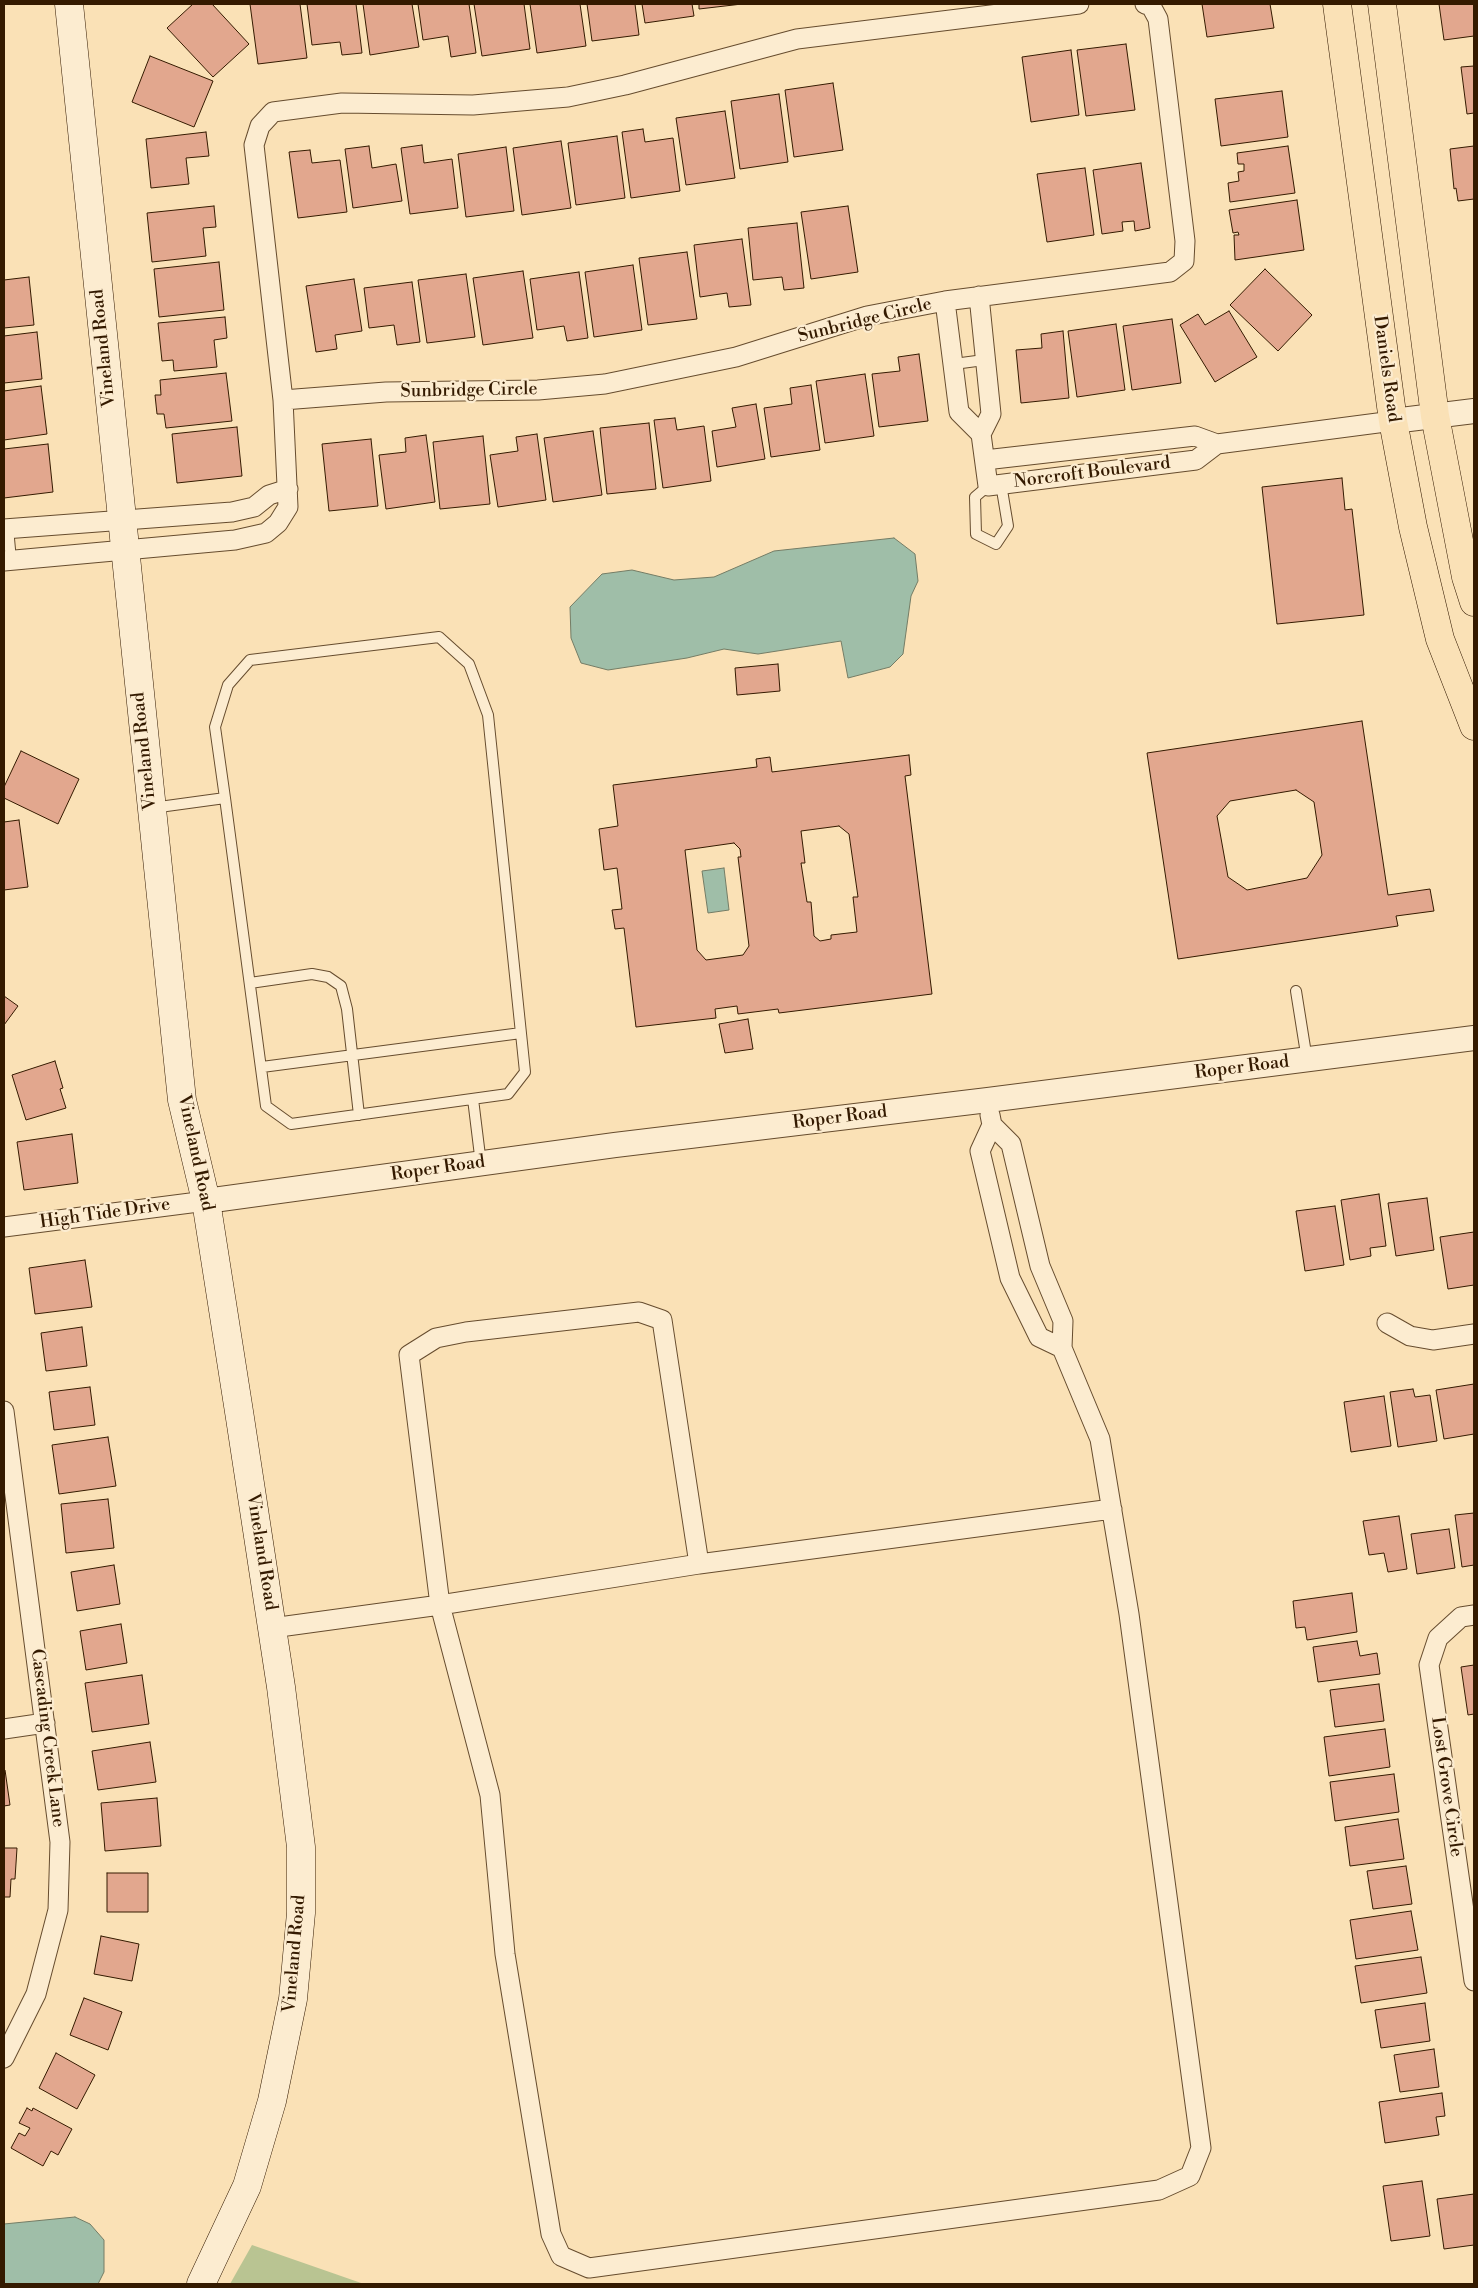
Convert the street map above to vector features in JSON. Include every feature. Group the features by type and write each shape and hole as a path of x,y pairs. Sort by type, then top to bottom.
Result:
{"main road":[{"name":"Vineland Road","path":"69,4 182,1100 206,1201 272,1628 300,1847 301,1913 294,1989 272,2101 247,2186 201,2284"},
{"name":"Daniels Road","path":"1337,4 1393,421 1413,528 1440,639 1474,726"},
{"path":"1382,4 1435,416 1466,577 1474,602"}],"street":[{"path":"7,560 235,540 266,533 278,523 288,507 283,400 254,145 260,126 273,112 342,103 472,105 568,97 624,85 797,39 1079,4"},
{"name":"Sunbridge Circle","path":"283,400 386,392 538,390 605,384 736,357 867,316 979,296 1170,272 1184,261 1185,241 1158,20 1151,6 1145,4"},
{"path":"945,301 959,412 981,434 991,414 984,360 979,296"},
{"path":"1393,421 1474,410"},
{"name":"Norcroft Boulevard","path":"985,460 1195,436 1217,444 1393,421"},
{"name":"Norcroft Boulevard","path":"981,434 985,460 994,485 1196,460 1217,444"},
{"path":"6,528 232,512 254,506 269,495 288,489"},
{"path":"232,512 235,540"},
{"name":"Roper Road","path":"206,1201 615,1144 988,1100 1474,1038"},
{"path":"988,1100 992,1125 980,1150 1010,1278 1038,1337 1062,1348"},
{"path":"699,1564 662,1320 639,1312 466,1332 436,1338 409,1355 440,1605 490,1795 505,1954 550,2234 561,2256 588,2268 1159,2190 1190,2176 1201,2148 1129,1614 1100,1439 1062,1348 1063,1321 1040,1266 1011,1144 992,1125"},
{"name":"High Tide Drive","path":"4,1228 206,1201"},
{"path":"1010,1278 1040,1266"},
{"path":"1386,1323 1410,1336 1433,1340 1474,1334"},
{"name":"Cascading Creek Lane","path":"4,1410 60,1842 58,1910 36,1994 4,2058"},
{"path":"272,1628 440,1605 699,1564 1112,1509"},
{"name":"Lost Grove Circle","path":"1474,1615 1461,1617 1438,1638 1429,1665 1474,1981"},
{"path":"4,1729 45,1723"}],"lane":[{"path":"954,364 984,360"},
{"path":"994,485 1008,526 996,544 976,534 975,497 994,485"},
{"path":"6,528 7,560"},
{"path":"439,637 469,664 488,715 525,1072 508,1094 291,1124 266,1106 225,798 215,727 228,685 250,660 439,637"},
{"path":"151,808 225,798"},
{"path":"250,983 312,974 328,977 341,986 353,1055 359,1115"},
{"path":"1296,991 1307,1060"},
{"path":"262,1067 521,1033"},
{"path":"473,1099 480,1164"}],"shaded area":[{"path":"894,538 915,554 918,581 911,596 903,654 890,667 848,678 841,641 758,654 724,649 687,658 608,670 581,663 571,638 570,607 602,574 632,570 674,580 714,577 774,551"},
{"path":"724,868 729,910 708,913 702,871"},
{"path":"75,2217 90,2224 104,2240 104,2272 98,2284 4,2284 4,2224"},
{"path":"252,2245 364,2284 230,2284"}],"building":[{"path":"193,4 212,4 249,44 213,77 167,28"},
{"path":"250,4 300,4 307,58 258,64"},
{"path":"307,4 356,4 362,53 342,55 340,42 312,45"},
{"path":"363,4 412,4 419,47 370,55"},
{"path":"418,4 469,4 476,53 451,57 448,36 423,40"},
{"path":"474,4 524,4 530,49 482,56"},
{"path":"530,4 580,4 586,46 537,53"},
{"path":"587,4 635,4 639,35 592,41"},
{"path":"642,4 692,4 694,16 645,23"},
{"path":"699,4 742,4 699,9"},
{"path":"1202,4 1270,4 1274,28 1207,37"},
{"path":"1439,4 1474,4 1474,36 1444,40"},
{"path":"1126,44 1135,110 1086,116 1077,50"},
{"path":"1071,50 1079,115 1031,122 1022,57"},
{"path":"150,56 213,81 194,127 132,102"},
{"path":"1474,66 1474,113 1467,114 1461,67"},
{"path":"833,83 843,150 794,157 785,90"},
{"path":"1282,91 1288,137 1221,146 1215,99"},
{"path":"779,94 788,162 740,169 731,101"},
{"path":"725,111 735,178 686,185 676,118"},
{"path":"643,129 645,142 673,138 680,191 631,198 622,132"},
{"path":"206,132 209,156 186,158 189,184 151,188 146,139"},
{"path":"617,136 625,198 576,205 568,143"},
{"path":"561,141 571,208 522,215 513,148"},
{"path":"422,145 424,163 452,159 458,208 410,214 401,148"},
{"path":"369,146 372,168 396,164 402,201 353,208 345,149"},
{"path":"1288,146 1295,193 1230,202 1228,183 1239,181 1238,172 1244,171 1244,164 1238,164 1237,153"},
{"path":"1474,146 1474,199 1458,201 1456,188 1454,189 1450,149"},
{"path":"506,147 514,211 466,217 458,154"},
{"path":"310,150 312,163 340,160 347,212 298,218 289,152"},
{"path":"1141,163 1150,228 1135,231 1134,221 1122,222 1123,231 1102,234 1093,170"},
{"path":"1085,168 1094,235 1047,242 1037,174"},
{"path":"1297,200 1304,250 1235,260 1234,235 1239,235 1238,232 1233,233 1229,210"},
{"path":"214,206 216,227 203,228 206,256 152,262 147,213"},
{"path":"848,206 858,272 811,279 801,212"},
{"path":"797,223 804,288 784,290 782,277 753,280 748,228"},
{"path":"742,239 751,305 729,307 727,293 700,297 694,245"},
{"path":"687,252 697,319 648,325 639,258"},
{"path":"219,262 224,310 159,317 154,269"},
{"path":"633,265 642,330 594,337 585,272"},
{"path":"1265,269 1312,315 1278,351 1230,305"},
{"path":"523,271 533,338 483,345 473,278"},
{"path":"579,272 588,338 567,341 564,326 537,330 530,279"},
{"path":"466,274 475,337 427,343 418,280"},
{"path":"29,277 34,325 4,328 4,280"},
{"path":"354,279 362,331 335,335 337,349 316,352 306,286"},
{"path":"412,282 420,342 397,345 394,325 369,328 364,288"},
{"path":"1229,311 1257,357 1215,382 1180,325 1198,314 1205,325"},
{"path":"225,317 227,338 214,340 217,367 174,371 173,360 162,361 158,323"},
{"path":"1172,319 1181,383 1132,390 1123,326"},
{"path":"1116,324 1125,390 1077,397 1068,331"},
{"path":"1063,331 1069,398 1021,403 1016,350 1042,348 1041,334"},
{"path":"37,332 42,379 4,383 4,336"},
{"path":"919,354 928,421 879,427 872,374 900,371 898,357"},
{"path":"226,373 232,421 166,428 164,414 157,414 155,395 161,395 160,380"},
{"path":"865,374 874,436 825,443 816,381"},
{"path":"811,385 820,450 771,457 764,408 792,404 790,388"},
{"path":"41,386 47,434 4,440 4,391"},
{"path":"756,404 765,459 717,467 712,431 736,427 732,408"},
{"path":"675,418 677,430 704,426 711,481 663,488 654,420"},
{"path":"649,423 656,489 607,494 600,428"},
{"path":"237,427 242,476 177,483 172,434"},
{"path":"593,431 602,495 553,502 544,438"},
{"path":"537,434 546,500 498,507 490,455 518,451 516,437"},
{"path":"426,435 435,502 386,509 379,455 406,452 405,438"},
{"path":"483,436 490,504 440,509 433,442"},
{"path":"371,439 378,506 329,511 322,444"},
{"path":"48,444 53,492 4,498 4,449"},
{"path":"1342,478 1345,510 1352,509 1364,615 1277,624 1262,487"},
{"path":"778,664 780,691 737,695 735,668"},
{"path":"1362,721 1388,895 1430,889 1434,911 1396,916 1398,926 1178,959 1147,753","holes":["1296,790 1314,802 1322,855 1307,878 1247,890 1228,877 1217,816 1230,801"]},
{"path":"21,751 79,779 58,824 4,798 4,787"},
{"path":"909,755 911,775 905,776 932,994 779,1013 778,1009 738,1014 737,1006 715,1009 716,1018 636,1027 624,928 615,929 612,910 622,909 617,868 604,870 599,829 618,826 613,785 757,767 756,759 770,757 772,772","holes":["839,826 849,834 858,897 853,897 857,932 831,935 831,939 820,941 814,936 811,902 807,902 801,863 805,863 801,831","734,843 740,849 741,857 738,857 749,946 743,955 706,960 697,950 685,850"]},
{"path":"19,820 28,887 4,890 4,822"},
{"path":"4,996 18,1006 4,1025"},
{"path":"748,1019 753,1049 725,1053 719,1024"},
{"path":"55,1061 63,1088 60,1089 66,1108 26,1120 12,1075"},
{"path":"72,1134 78,1183 24,1190 17,1142"},
{"path":"1379,1194 1386,1246 1370,1248 1371,1256 1350,1260 1341,1200"},
{"path":"1427,1198 1434,1250 1396,1256 1388,1203"},
{"path":"1335,1206 1344,1265 1305,1271 1296,1211"},
{"path":"1474,1232 1474,1285 1448,1289 1440,1237"},
{"path":"85,1260 92,1307 35,1314 29,1268"},
{"path":"82,1327 87,1366 46,1371 41,1333"},
{"path":"1474,1384 1474,1434 1444,1439 1436,1390"},
{"path":"90,1387 95,1425 54,1430 49,1392"},
{"path":"1413,1389 1415,1397 1430,1395 1437,1441 1398,1447 1390,1392"},
{"path":"1384,1396 1391,1446 1351,1452 1344,1402"},
{"path":"108,1437 116,1486 59,1494 52,1445"},
{"path":"108,1499 114,1548 66,1553 61,1504"},
{"path":"1474,1513 1474,1565 1462,1567 1455,1515"},
{"path":"1399,1516 1407,1569 1388,1572 1384,1553 1369,1555 1363,1521"},
{"path":"1449,1529 1455,1568 1417,1574 1411,1534"},
{"path":"114,1565 120,1604 77,1611 71,1572"},
{"path":"1352,1593 1357,1632 1307,1640 1305,1627 1296,1628 1293,1601"},
{"path":"121,1624 127,1663 86,1670 80,1631"},
{"path":"1357,1641 1360,1656 1377,1653 1380,1674 1318,1682 1313,1647"},
{"path":"1474,1665 1474,1714 1468,1715 1461,1667"},
{"path":"142,1675 149,1724 92,1732 85,1683"},
{"path":"1379,1684 1384,1721 1335,1727 1330,1690"},
{"path":"1385,1729 1390,1767 1329,1776 1324,1737"},
{"path":"150,1742 156,1782 98,1790 92,1751"},
{"path":"4,1770 10,1805 4,1806"},
{"path":"1394,1774 1399,1812 1335,1821 1330,1782"},
{"path":"157,1798 161,1846 105,1851 101,1803"},
{"path":"1398,1819 1404,1859 1350,1866 1345,1827"},
{"path":"4,1848 17,1848 15,1879 11,1879 10,1897 4,1897"},
{"path":"1406,1866 1412,1904 1373,1909 1367,1871"},
{"path":"107,1873 148,1873 148,1912 107,1912"},
{"path":"1411,1911 1418,1950 1356,1959 1350,1920"},
{"path":"101,1936 139,1944 132,1981 94,1974"},
{"path":"1421,1957 1427,1993 1361,2003 1355,1966"},
{"path":"84,1998 122,2012 108,2050 70,2035"},
{"path":"1425,2003 1430,2041 1381,2048 1375,2010"},
{"path":"1434,2049 1439,2087 1400,2092 1394,2055"},
{"path":"56,2053 95,2075 77,2109 39,2088"},
{"path":"1442,2093 1445,2116 1436,2117 1439,2135 1385,2143 1379,2102"},
{"path":"27,2108 32,2111 33,2108 72,2129 58,2155 51,2151 43,2166 11,2148 19,2133 25,2136 30,2128 19,2123"},
{"path":"1422,2181 1430,2236 1391,2241 1383,2186"},
{"path":"1474,2194 1474,2245 1444,2249 1437,2199"}]}
